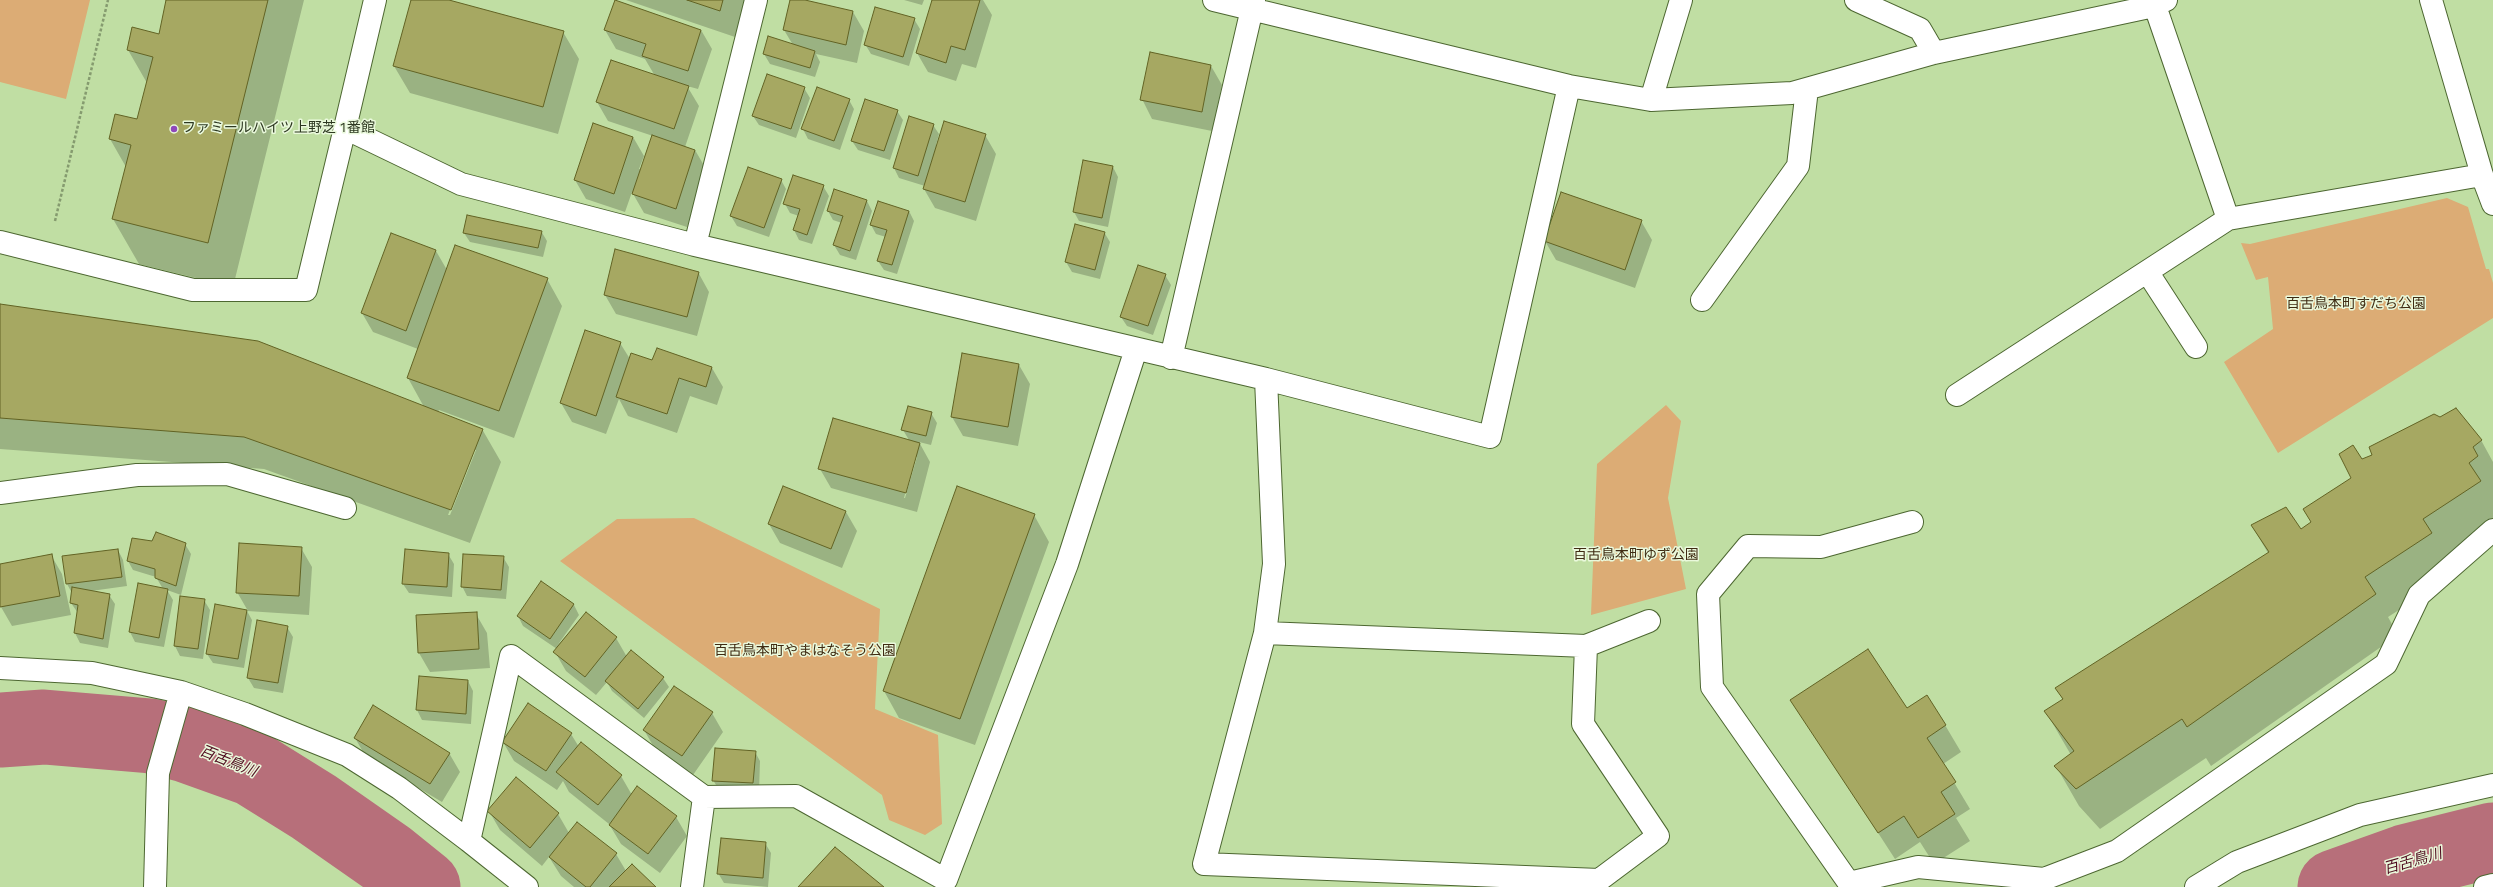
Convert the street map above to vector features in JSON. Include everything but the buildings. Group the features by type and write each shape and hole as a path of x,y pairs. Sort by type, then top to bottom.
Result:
{"street":[{"path":"0,242 193,290 306,290 375,0"},
{"path":"695,245 756,0"},
{"path":"1214,0 1253,5 1568,86 1651,100 1792,93 1934,53 2158,2 2228,219"},
{"path":"1651,100 1680,0"},
{"path":"1856,0 1920,29 1934,53"},
{"path":"2431,0 2482,175 2493,204"},
{"path":"1171,358 1253,5"},
{"path":"345,128 461,184 695,245 1266,380 1490,437 1568,86"},
{"path":"1702,300 1798,166 1807,89"},
{"path":"1957,395 2148,273 2228,219 2482,175"},
{"path":"2148,273 2196,347"},
{"path":"469,842 511,656 704,797 796,796 946,880 1067,564 1136,349"},
{"path":"1266,380 1274,564 1265,633 1204,864 1599,880 1658,836 1583,724 1586,646"},
{"path":"0,492 137,475 226,474 345,508"},
{"path":"1912,522 1821,547 1748,546 1708,594 1712,687 1848,883 1918,867 2044,879 2117,851 2386,664 2419,595 2493,530"},
{"path":"1265,633 1586,646 1648,621"},
{"path":"0,668 92,673 179,700 245,714 347,755 399,788 527,887"},
{"path":"155,887 158,773 179,700"},
{"path":"2196,887 2237,862 2360,814 2493,785"},
{"path":"692,887 704,797"},
{"path":"2485,887 2493,885"}],"path":[{"path":"47,254 108,0"}],"green space":[{"path":"0,0 90,0 66,99 0,82"},
{"name":"百舌鳥本町すだち公園","path":"2447,198 2468,207 2486,269 2489,269 2493,283 2493,318 2278,453 2224,362 2273,329 2268,277 2256,280 2241,243 2250,244"},
{"name":"百舌鳥本町ゆず公園","path":"1666,405 1681,421 1668,498 1686,589 1591,615 1597,464"},
{"name":"百舌鳥本町やまはなそう公園","path":"694,518 880,609 875,709 938,735 942,824 925,835 889,820 882,795 560,561 617,519"}],"waterway":[{"name":"百舌鳥川","path":"0,730 44,727 151,736 186,745 253,769 314,807 387,858 423,887"},
{"name":"百舌鳥川","path":"2335,887 2405,862 2493,840"}],"place":[{"name":"ファミールハイツ上野芝 1番館","path":"174,129"}]}
